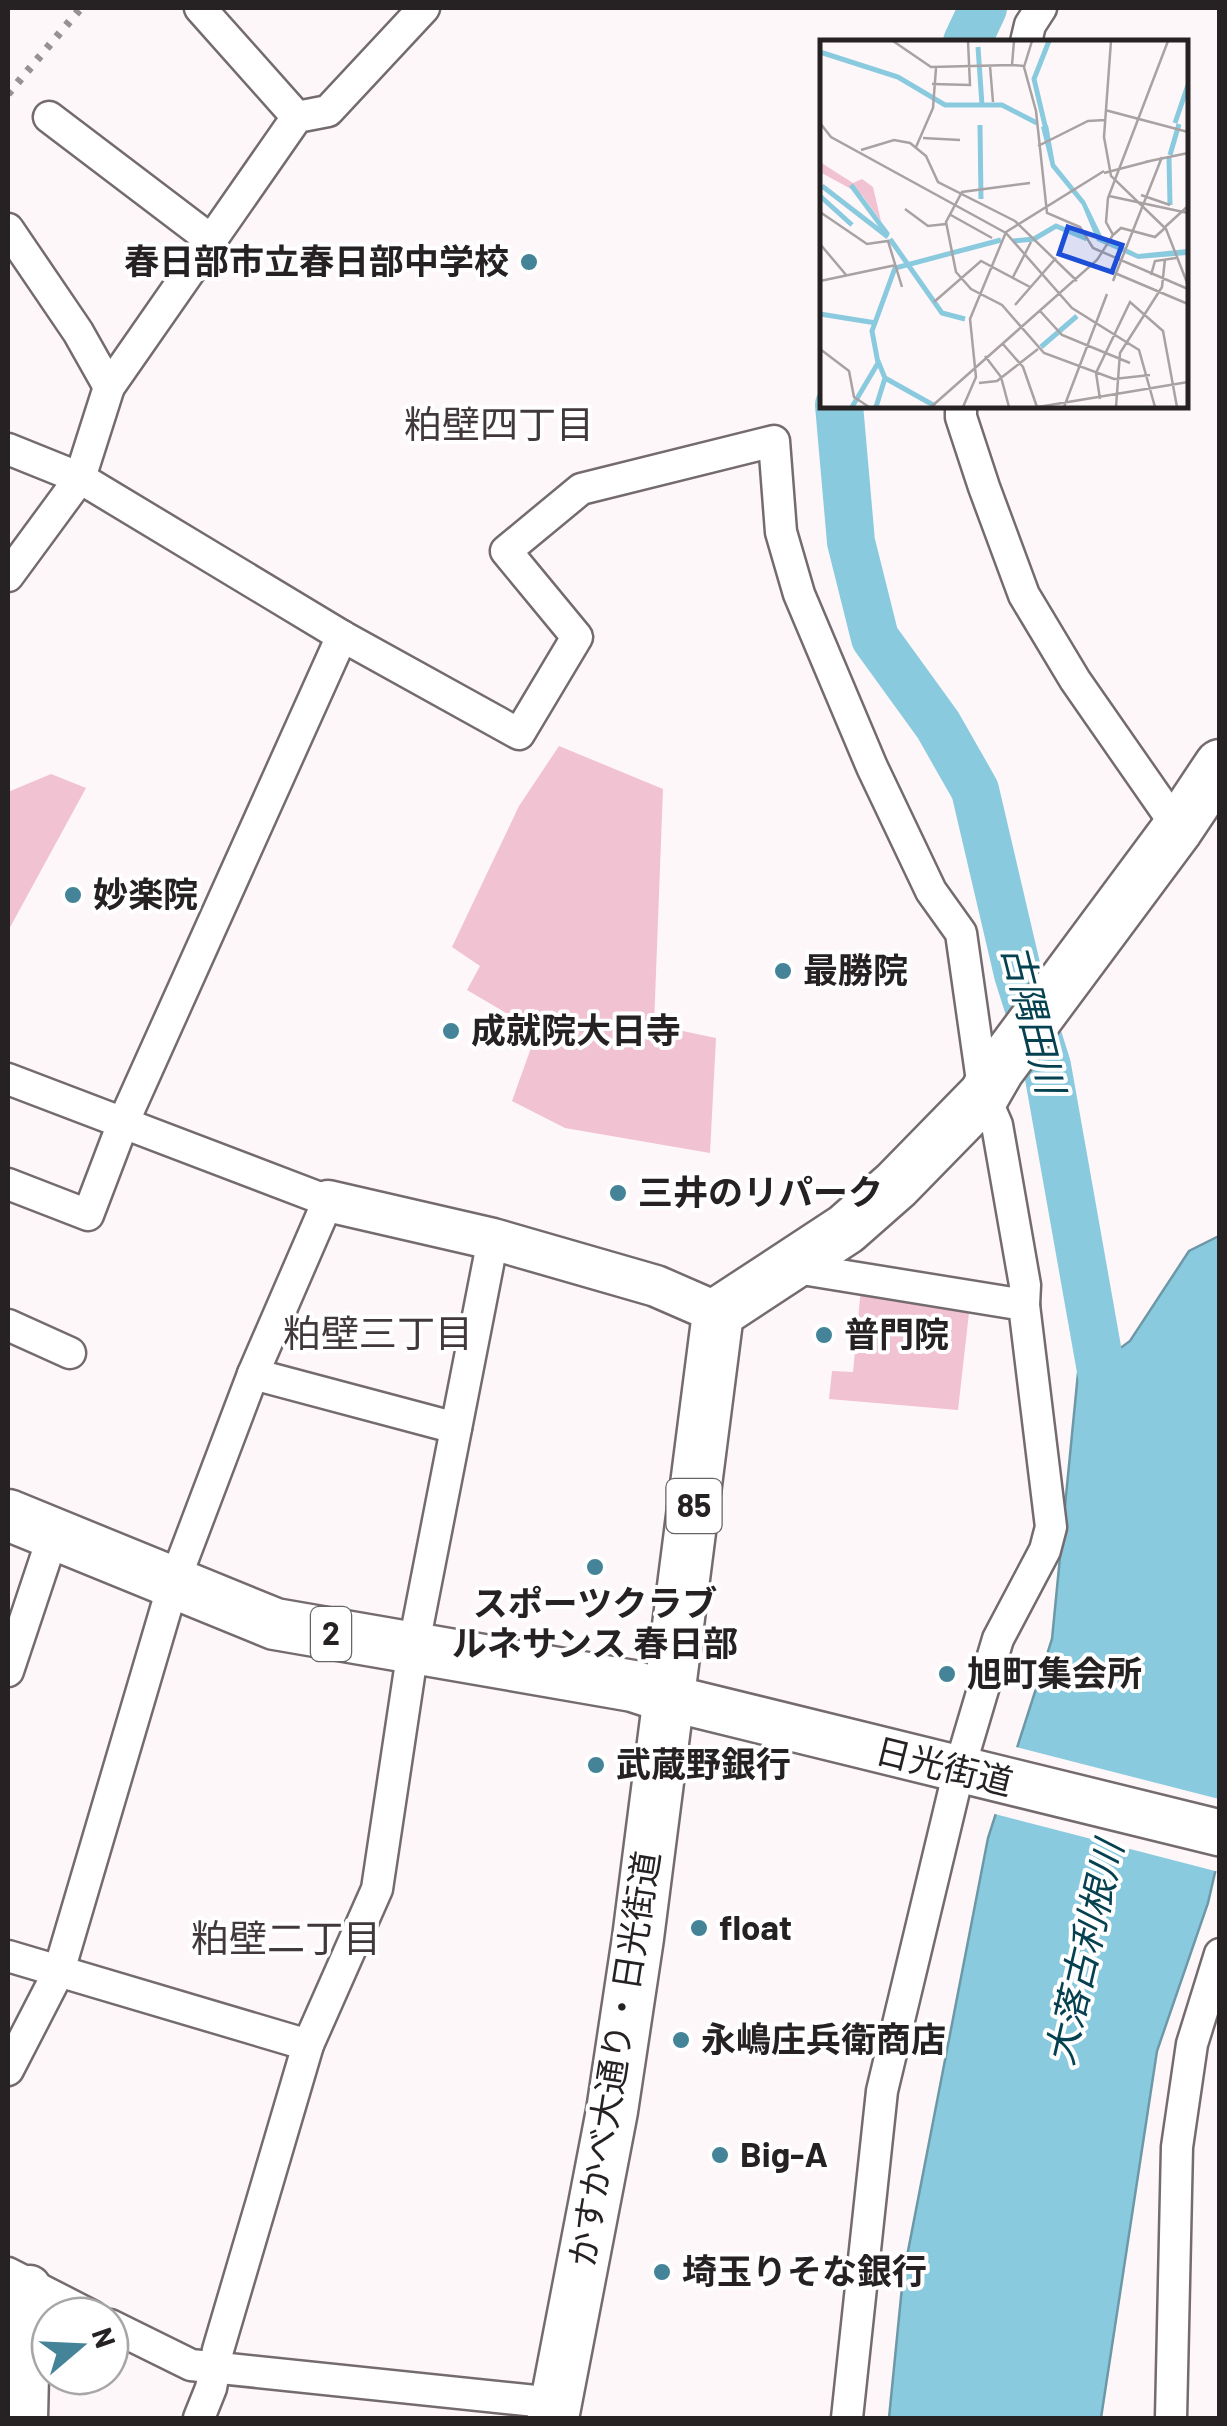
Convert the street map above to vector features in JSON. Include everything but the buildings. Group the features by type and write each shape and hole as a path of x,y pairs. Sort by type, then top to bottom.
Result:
{"main road":[{"path":"718,1313 846,1229 896,1186 992,1082 1220,766"},
{"name":"85","path":"670,1698 718,1313"},
{"name":"2","path":"8,1515 274,1624 633,1686 670,1698"},
{"name":"日光街道","path":"670,1698 1220,1833"},
{"name":"かすかべ大通り・日光街道","path":"554,2411 612,2111 670,1698"}],"street":[{"path":"200,8 297,117"},
{"path":"8,576 80,478 109,387 297,117 328,111 424,8"},
{"path":"1026,40 1041,8"},
{"path":"49,116 211,240"},
{"path":"10,240 78,332 109,387"},
{"path":"961,408 960,417 1024,595 1074,680 1178,828"},
{"path":"8,449 80,478 342,636 519,734 577,636 506,551 581,489 774,441 781,532 799,594 872,766 931,891 960,933 992,1082 1025,1284 1024,1304 1051,1526 1045,1550 998,1639 882,2091 847,2418"},
{"path":"8,1184 88,1215 122,1123 342,636"},
{"path":"8,1079 328,1201 493,1239 674,1292 718,1313"},
{"path":"8,2070 59,1971 173,1585 254,1374 328,1201"},
{"path":"200,2418 308,2044 377,1889 414,1650 493,1239"},
{"path":"790,1267 1024,1304"},
{"path":"8,1326 70,1353"},
{"path":"254,1374 456,1428"},
{"path":"8,1671 53,1536"},
{"path":"1171,2418 1177,2148 1192,2044 1212,2006 1220,1954"},
{"path":"8,1956 308,2044"},
{"path":"27,2418 18,2361 19,2279 53,2296"},
{"path":"130,2335 191,2365 392,2384 554,2411"}],"shaded area":[{"path":"559,746 663,789 654,1025 716,1038 710,1153 565,1128 512,1101 537,1031 467,990 480,966 452,947 519,806"},
{"path":"51,774 86,788 8,931 8,792"},
{"path":"861,1288 970,1304 958,1410 829,1399 832,1371 853,1372"}],"water":[{"name":"大落古利根川","path":"1219,1236 1219,1855 1208,1903 1157,2051 1101,2418 889,2418 903,2277 988,1838 1052,1639 1078,1373 1099,1364 1130,1341 1189,1251"}],"pier":[{"path":"1012,1746 1219,1799 1219,1872 991,1813"}],"waterway":[{"name":"古隅田川","path":"968,40 983,8"},
{"name":"古隅田川","path":"839,408 851,542 875,638 938,725 975,790 1018,974 1047,1066 1111,1427"}],"railway":[{"path":"8,94 81,8"}],"place":[{"name":"春日部市立春日部中学校","path":"529,262"},
{"name":"妙楽院","path":"73,895"},
{"name":"最勝院","path":"783,971"},
{"name":"成就院大日寺","path":"451,1031"},
{"name":"三井のリパーク","path":"618,1193"},
{"name":"普門院","path":"824,1335"},
{"name":"スポーツクラブ ルネサンス 春日部","path":"595,1567"},
{"name":"旭町集会所","path":"947,1674"},
{"name":"武蔵野銀行","path":"596,1765"},
{"name":"float","path":"699,1928"},
{"name":"永嶋庄兵衛商店","path":"681,2040"},
{"name":"Big-A","path":"720,2155"},
{"name":"埼玉りそな銀行","path":"662,2272"}],"district":[{"name":"粕壁四丁目","path":"499,425"},
{"name":"粕壁三丁目","path":"378,1334"},
{"name":"粕壁二丁目","path":"286,1939"}]}
